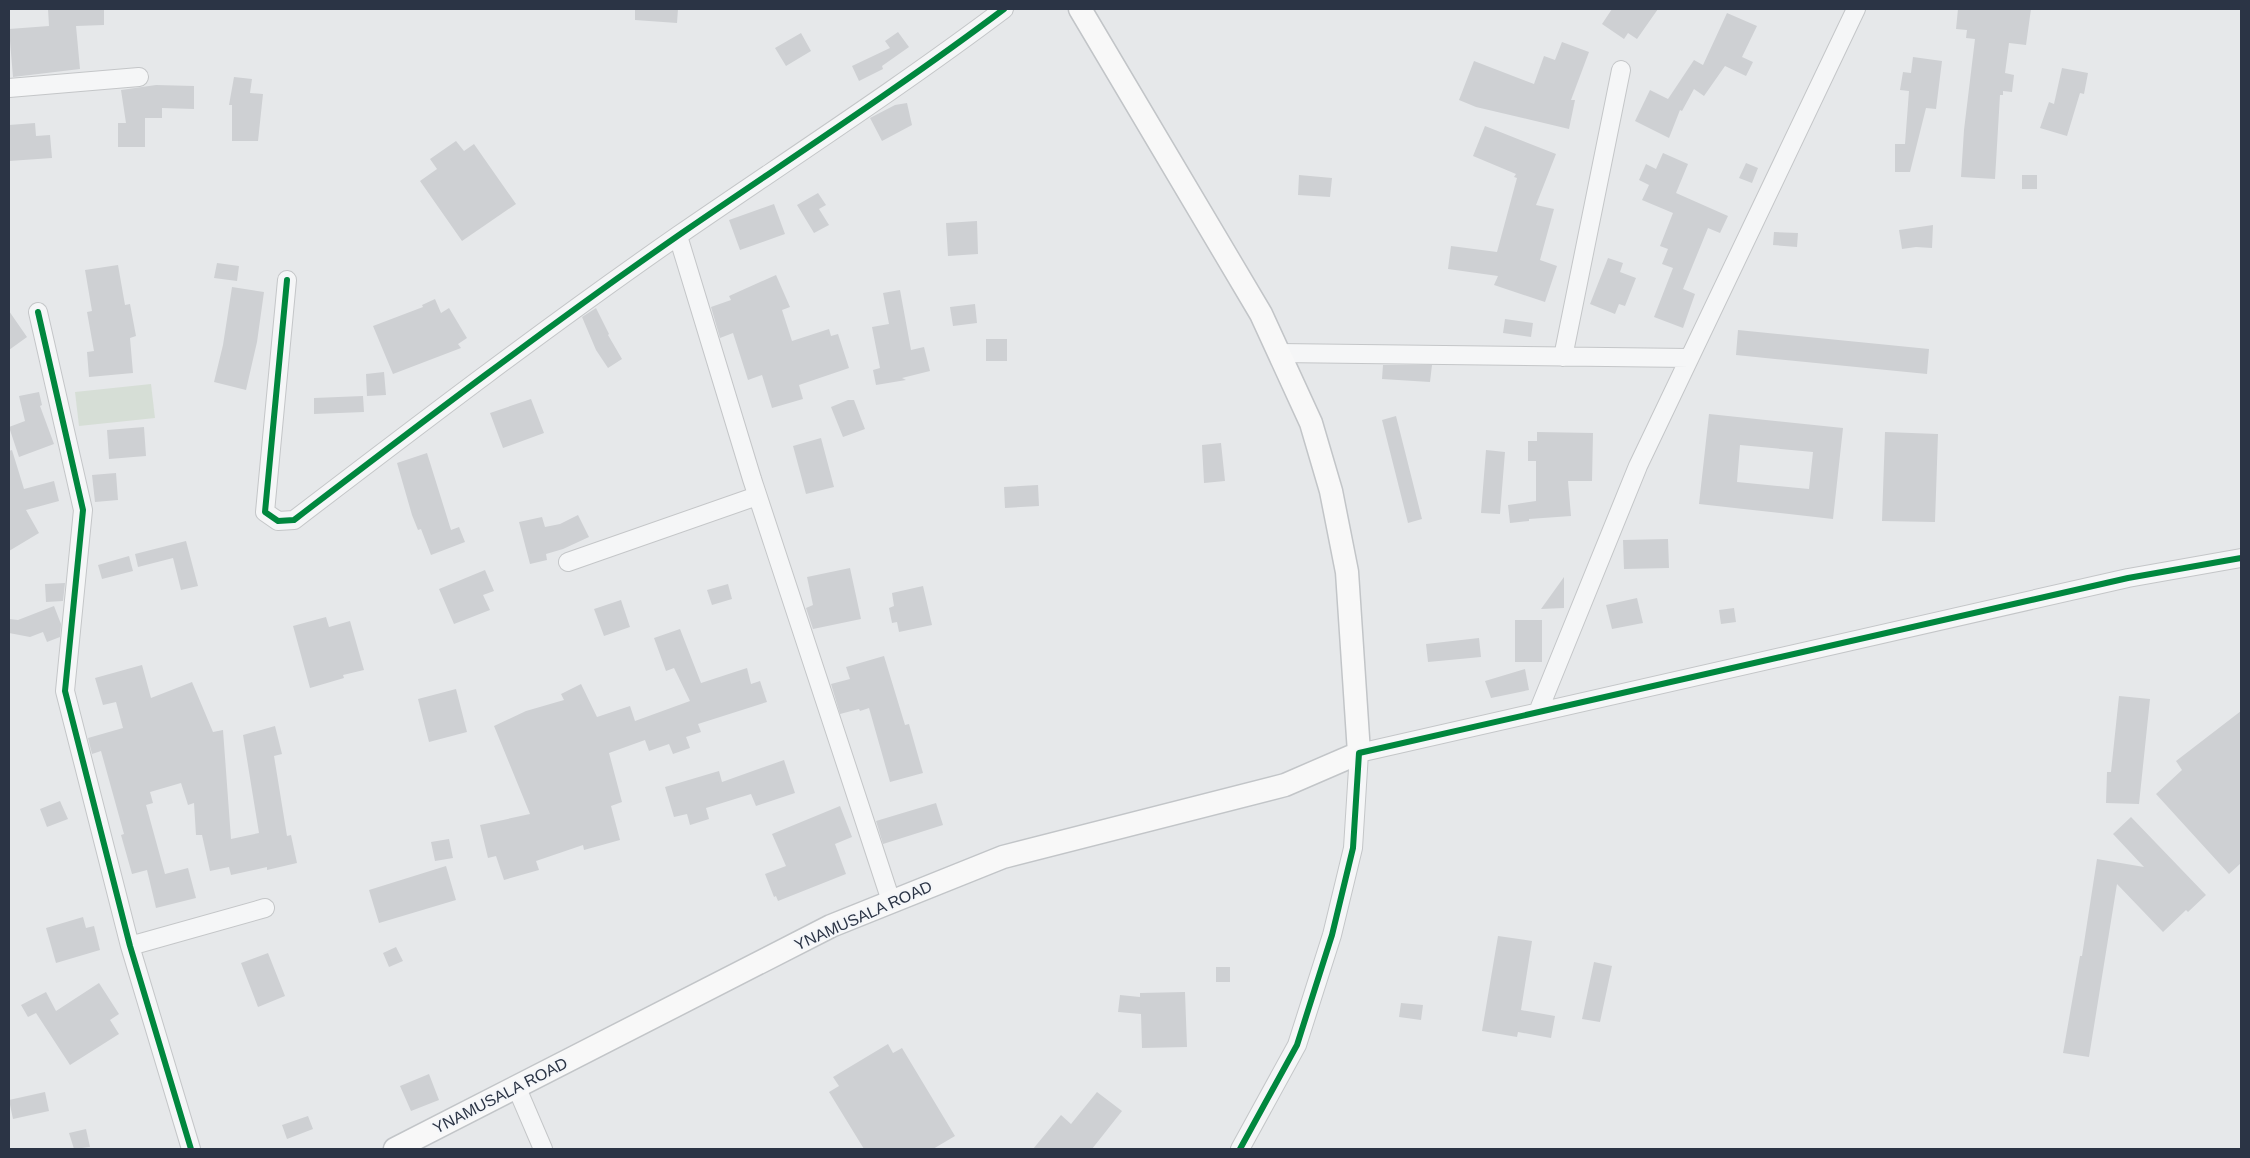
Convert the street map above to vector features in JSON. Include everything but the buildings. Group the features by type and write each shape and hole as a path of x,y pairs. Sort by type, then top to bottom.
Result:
{"main road":[{"path":"1080,9 1262,314 1311,424 1334,509 1347,572 1359,753"},
{"name":"YNAMUSALA ROAD","path":"395,1149 831,926 891,901 1003,857 1285,785 1359,753"}],"street":[{"path":"286,280 265,512 278,521 294,520 490,372 678,236 944,54 1004,9"},
{"path":"1538,712 1638,466 1856,9"},
{"path":"1563,357 1621,70"},
{"path":"9,88 139,77"},
{"path":"678,236 758,496 891,901"},
{"path":"38,312 83,510 65,691 130,946 192,1149"},
{"path":"1279,354 1689,358"},
{"path":"568,562 758,496"},
{"path":"1240,1149 1297,1045 1332,934 1353,848 1359,753 2128,578 2241,558"},
{"path":"130,946 265,908"},
{"path":"516,1086 543,1149"}],"shaded area":[{"path":"151,384 155,418 79,426 75,392"}],"cycle path":[{"path":"287,280 265,512 278,521 294,520 581,304 884,95 1004,9"},
{"path":"38,312 83,510 65,691 130,946 191,1149"},
{"path":"1240,1149 1297,1045 1332,935 1353,848 1359,753 2128,578 2241,558"}]}
